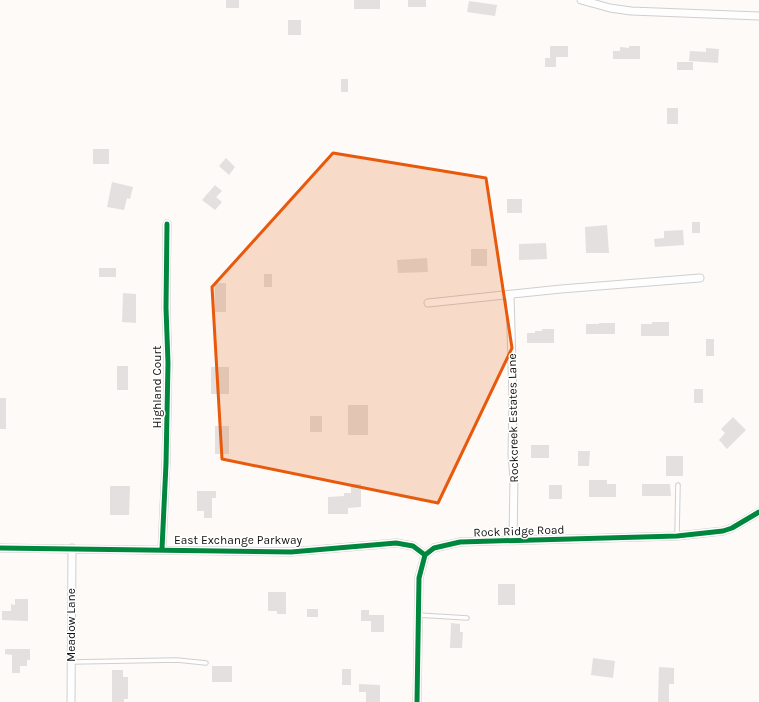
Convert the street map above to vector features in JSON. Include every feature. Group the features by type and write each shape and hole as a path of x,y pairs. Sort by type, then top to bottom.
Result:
{"street":[{"path":"581,0 598,5 631,11 759,16"},
{"name":"Highland Court","path":"162,550 168,371 166,308 167,224"},
{"path":"428,303 559,289 700,278"},
{"name":"Rockcreek Estates Lane","path":"510,295 513,400 512,455 514,478 513,541"},
{"name":"Rock Ridge Road","path":"425,555 434,548 460,542 677,536 723,531 732,528 759,512"},
{"name":"East Exchange Parkway","path":"0,548 291,552 396,543 412,546 425,555"},
{"name":"Meadow Lane","path":"70,702 72,548"},
{"path":"417,702 419,578 425,555"}],"lane":[{"path":"677,536 678,485"},
{"path":"418,616 467,618"},
{"path":"71,662 177,660 206,663"}],"highlighted area":[{"path":"333,153 486,178 512,348 438,503 222,459 212,287"}],"building":[{"path":"226,0 239,0 239,8 226,8"},
{"path":"354,0 380,0 380,9 354,9"},
{"path":"408,0 426,0 426,7 408,7"},
{"path":"469,1 497,5 495,16 467,12"},
{"path":"288,20 301,20 301,35 288,35"},
{"path":"550,46 568,46 568,57 556,57 556,67 545,67 545,58 550,58"},
{"path":"629,46 640,46 640,59 613,59 613,51 620,51 620,47 629,48"},
{"path":"706,48 719,49 718,63 689,61 690,51 706,52"},
{"path":"677,62 693,62 693,70 677,70"},
{"path":"341,79 348,79 348,92 341,92"},
{"path":"667,108 678,108 678,124 667,124"},
{"path":"93,149 109,149 109,164 93,164"},
{"path":"226,158 235,167 229,175 219,166"},
{"path":"112,182 133,187 130,199 127,198 124,210 107,207"},
{"path":"215,185 222,191 216,197 222,202 215,210 202,200"},
{"path":"507,199 522,199 522,213 507,213"},
{"path":"692,222 700,222 700,233 692,233"},
{"path":"607,225 609,253 586,253 585,227"},
{"path":"683,230 684,245 655,247 654,239 664,238 664,231"},
{"path":"546,243 547,259 519,260 519,244"},
{"path":"471,249 487,249 487,266 471,266"},
{"path":"427,258 428,272 398,273 397,260"},
{"path":"99,268 116,268 116,277 99,277"},
{"path":"264,274 272,274 272,287 264,287"},
{"path":"215,283 226,283 226,312 215,312"},
{"path":"123,293 136,294 136,323 122,322"},
{"path":"652,322 669,322 669,336 641,336 641,324 652,324"},
{"path":"615,323 615,334 586,334 586,324"},
{"path":"542,329 554,329 554,343 527,343 527,333 535,333 535,331 542,331"},
{"path":"706,339 714,339 714,356 706,356"},
{"path":"117,366 128,366 128,390 117,390"},
{"path":"211,367 229,367 229,394 211,394"},
{"path":"694,389 703,389 703,403 694,403"},
{"path":"0,398 6,398 6,429 0,429"},
{"path":"348,405 368,405 368,435 348,435"},
{"path":"310,416 322,416 322,432 310,432"},
{"path":"733,417 746,430 727,449 719,440 725,433 721,429"},
{"path":"215,426 229,426 229,454 215,454"},
{"path":"531,445 549,445 549,458 531,458"},
{"path":"578,451 590,451 589,466 578,466"},
{"path":"666,456 683,456 683,476 666,476"},
{"path":"589,480 607,480 607,484 616,484 616,497 589,497"},
{"path":"351,484 361,484 361,507 348,508 348,514 328,514 328,497 344,496 344,493 351,493"},
{"path":"642,484 670,484 671,496 642,496"},
{"path":"549,485 562,485 562,499 549,499"},
{"path":"110,486 130,486 129,515 110,515"},
{"path":"197,491 216,491 216,498 212,498 212,518 204,518 204,511 197,511"},
{"path":"498,584 515,584 515,605 498,605"},
{"path":"268,592 286,592 286,614 277,614 277,611 268,611"},
{"path":"15,599 28,599 28,621 2,620 2,611 11,611 11,604 15,605"},
{"path":"307,609 318,609 318,617 307,617"},
{"path":"361,610 369,610 369,615 384,615 384,632 371,632 371,621 361,621"},
{"path":"451,623 460,624 460,632 463,632 462,648 450,648"},
{"path":"5,649 30,649 30,660 27,660 27,666 20,666 20,673 12,673 12,655 5,654"},
{"path":"593,658 615,661 613,678 591,675"},
{"path":"212,666 232,666 232,682 212,682"},
{"path":"659,667 674,668 674,684 669,684 669,702 658,702"},
{"path":"342,669 351,669 351,685 342,685"},
{"path":"112,670 123,670 123,677 128,677 128,699 124,699 124,702 112,702"},
{"path":"359,684 380,685 380,702 366,702 366,692 359,692"}],"cycle path":[{"path":"162,549 166,464 168,363 166,308 167,224"},
{"path":"417,702 419,578 425,555 434,548 460,542 677,536 723,531 732,528 759,512"},
{"path":"0,548 291,552 396,543 413,546 425,555"}]}
